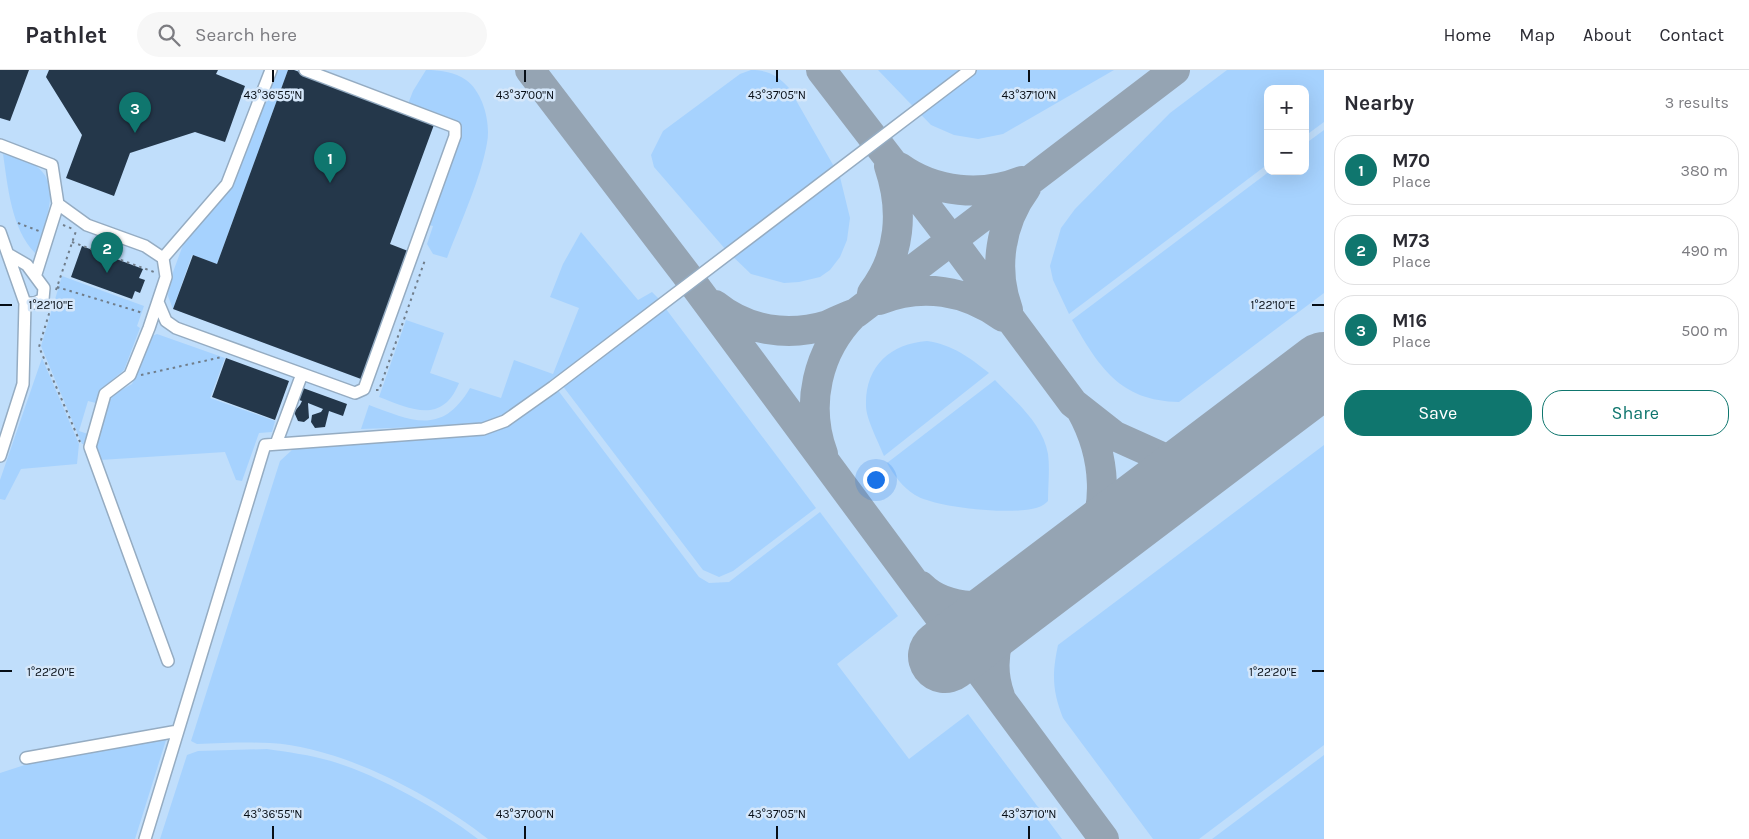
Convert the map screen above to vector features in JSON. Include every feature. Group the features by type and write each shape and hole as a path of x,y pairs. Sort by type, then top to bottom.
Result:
{"lane":[{"path":"159,262 227,184 271,70"},
{"path":"158,302 166,321 176,328 355,393 364,389 455,136 454,127 450,123 304,70"},
{"path":"145,839 265,445 483,428 505,421 554,387 970,70"},
{"path":"0,145 52,165 58,204 36,274"},
{"path":"58,204 87,225 145,246 159,262 166,277 130,375 105,394 90,447 168,661"},
{"path":"0,232 25,303 23,384 0,456"},
{"path":"8,254 27,265 36,274 44,288 43,299 36,303 25,303"},
{"path":"276,444 302,374"},
{"path":"26,758 178,731"}],"path":[{"path":"53,221 84,233"},
{"path":"18,223 42,232"},
{"path":"54,295 76,230"},
{"path":"72,242 157,275 159,262"},
{"path":"114,258 118,245"},
{"path":"365,385 379,390 425,260"},
{"path":"57,287 144,313 146,306"},
{"path":"52,304 39,347 82,447"},
{"path":"130,375 137,376 226,356 218,353"}],"shaded area":[{"path":"0,70 1324,70 1324,839 0,839"},
{"path":"275,70 288,70 217,264 192,255 173,309 168,296 169,283 187,234 233,184"},
{"path":"426,70 452,73 466,80 477,92 487,117 488,135 484,157 470,201 447,258 433,254 427,244 433,226 429,225 462,135 459,124 408,104 413,91"},
{"path":"751,70 773,74 789,88 840,177 850,218 847,240 840,257 830,270 820,277 784,283 751,274 726,250 654,167 651,155 663,131 740,74"},
{"path":"878,70 1114,70 1003,134 978,139 954,135 931,125"},
{"path":"1227,70 1324,70 1324,122 1309,133 1309,85 1264,85 1264,167 1069,314 1053,280 1050,266 1061,228 1075,209 1170,113"},
{"path":"1324,130 1324,293 1179,402 1159,400 1126,388 1102,366 1072,320 1265,175 1309,175 1309,141"},
{"path":"3,154 33,164 44,174 49,184 49,207 35,253 27,243 16,219 9,193"},
{"path":"581,232 638,300 652,292 660,300 509,414 477,425 361,429 369,405 399,416 425,421 437,419 448,413 459,403 470,388 501,398 514,360 553,374 579,308 550,297 563,264"},
{"path":"62,276 144,306 137,326 140,328 124,370 99,391 96,403 88,401 79,431 88,434 85,444 82,444 41,346"},
{"path":"666,309 816,508 733,571 719,577 703,570 562,385"},
{"path":"406,320 444,333 430,373 459,383 452,396 444,405 435,409 414,409 379,397"},
{"path":"157,334 225,358 210,398 275,421 272,432 259,433 242,481 236,480 225,452 100,460 100,456 93,453 109,397 132,384 152,336"},
{"path":"927,341 945,345 960,352 989,373 884,456 870,424 866,406 870,379 882,360 891,352 914,343"},
{"path":"42,358 79,444 77,464 21,469 5,500 0,499 0,480"},
{"path":"995,380 1027,414 1045,443 1049,460 1048,501 1040,507 1028,510 995,511 940,504 925,500 910,492 899,481 887,463"},
{"path":"557,389 699,577 709,583 729,582 820,512 898,616 837,664 909,759 968,714 1062,839 488,839 466,822 413,790 385,776 327,754 298,746 270,743 197,744 191,741 280,461 292,450 310,444 481,434 502,428"},
{"path":"1324,445 1324,745 1199,839 1153,839 1063,718 1054,682 1058,645"},
{"path":"135,739 166,740 135,839 0,839 0,773 37,761"},
{"path":"267,749 323,759 368,775 427,805 478,839 160,839 187,755 198,751"},
{"path":"1324,755 1324,839 1212,839"}],"building":[{"path":"0,70 29,70 10,121 0,118"},
{"path":"49,70 218,70 216,74 245,86 225,142 195,132 130,153 114,196 66,178 82,135 46,77"},
{"path":"288,70 294,70 435,122 390,244 408,251 361,379 173,309 193,255 217,264"},
{"path":"82,246 143,269 139,278 145,280 140,293 135,291 132,299 71,277"},
{"path":"226,358 289,381 275,420 212,397"},
{"path":"303,388 347,404 343,416 329,411 325,427 315,428 311,422 312,415 321,412 323,409 308,403 309,418 304,422 298,421 294,412 302,401 299,400"}],"taxiway":[{"path":"530,70 695,286 1104,839"},
{"path":"821,70 951,239 1073,403 1115,436 1164,458 1186,460 1217,449"},
{"path":"715,305 727,314 754,326 783,331 813,329 856,313 1175,70"},
{"path":"872,293 889,263 897,232 897,199 889,166"},
{"path":"899,167 913,176 928,182 959,190 991,189 1022,181"},
{"path":"1008,310 1001,279 1002,247 1010,216 1026,188"},
{"path":"879,300 911,292 943,292 959,295 974,301 1003,317"},
{"path":"823,454 815,417 815,398 818,380 823,362 831,345 841,329 854,314"},
{"path":"1080,554 1091,538 1097,521 1102,483 1096,445 1081,410"},
{"path":"921,586 931,594 944,600 971,606 1000,604 1026,595"},
{"path":"1000,696 995,669 995,655 998,642 1008,617 1026,595"}],"runway":[{"path":"945,656 1324,369"}],"place":[{"name":"M16","path":"135,133"},
{"name":"M70","path":"330,183"},
{"name":"M73","path":"107,273"}]}
